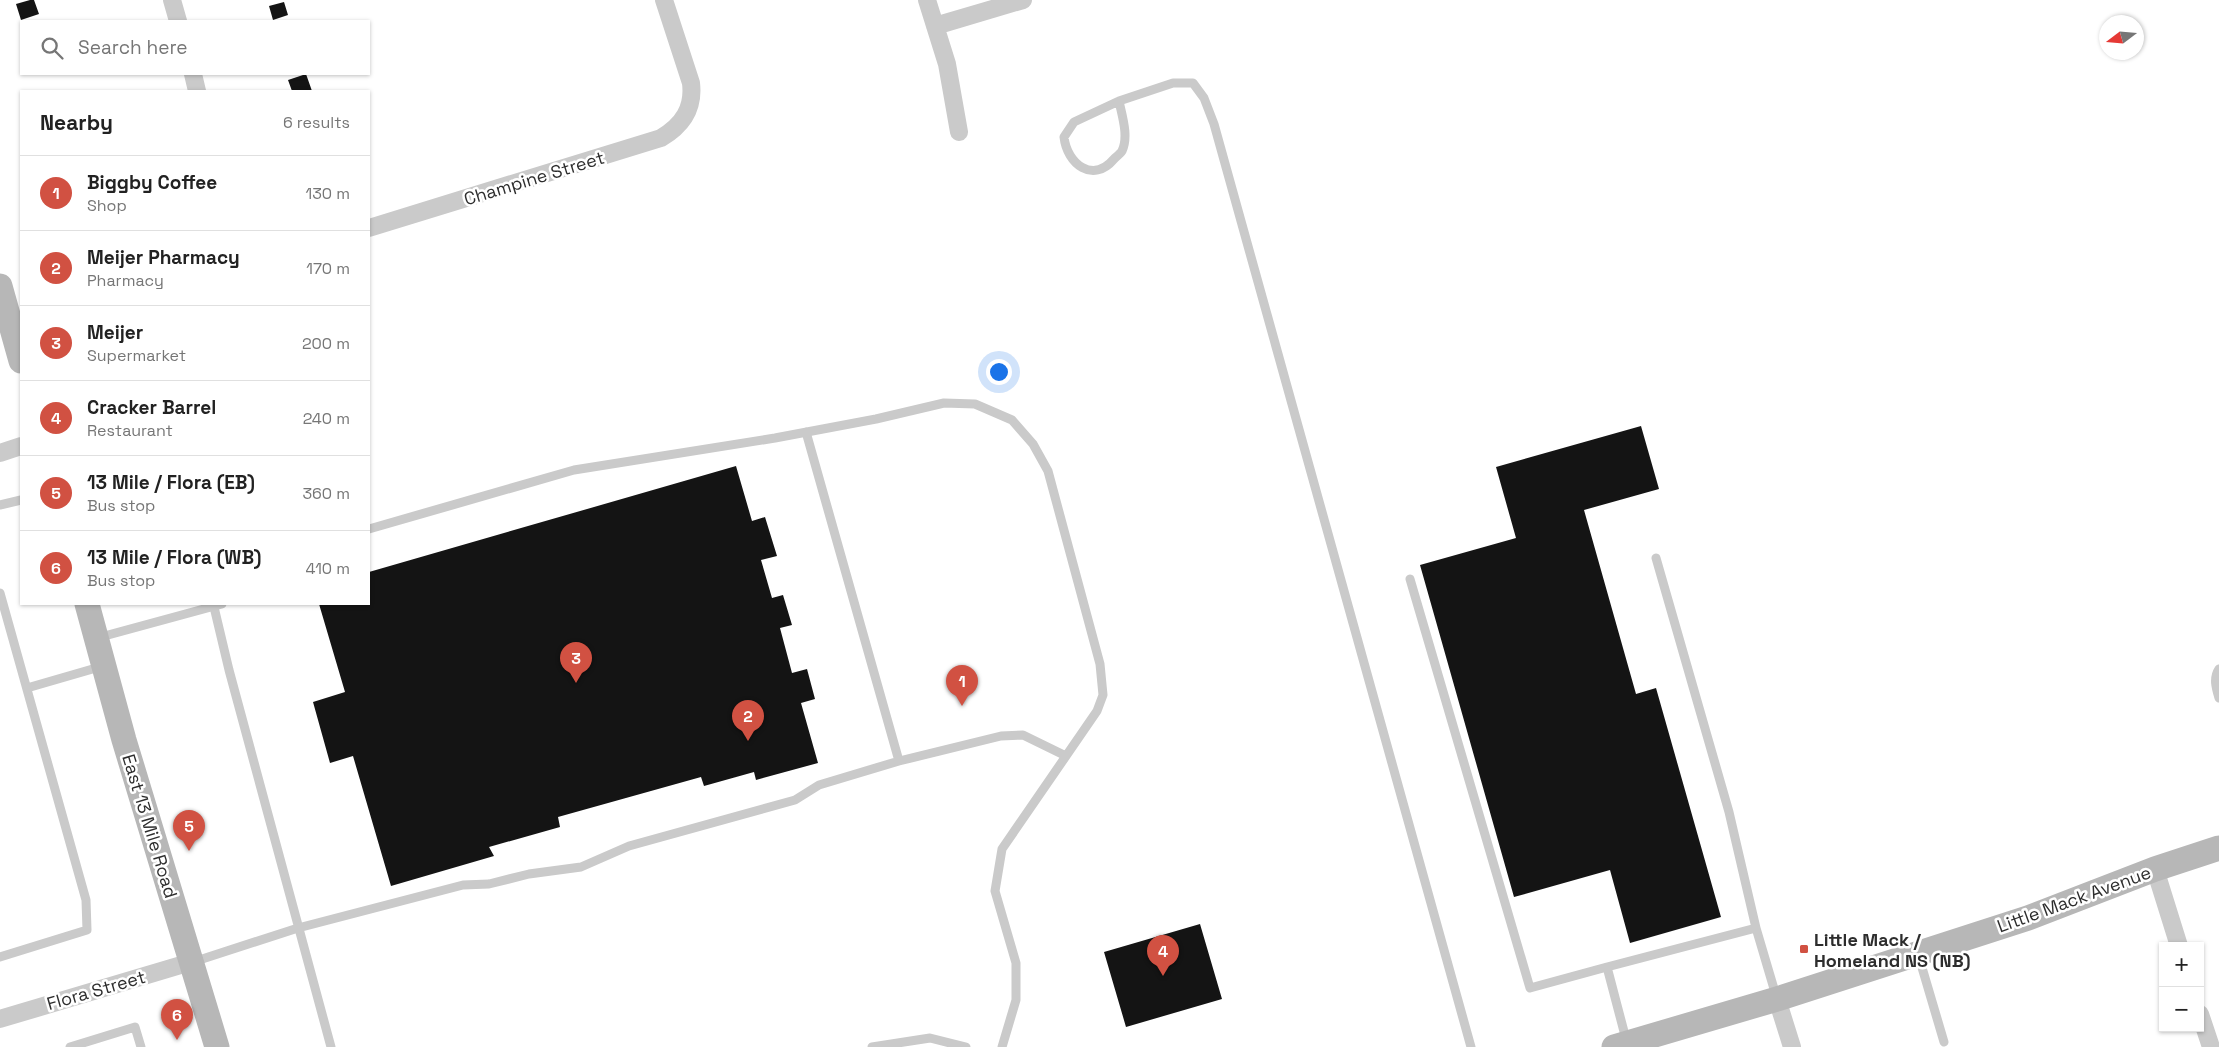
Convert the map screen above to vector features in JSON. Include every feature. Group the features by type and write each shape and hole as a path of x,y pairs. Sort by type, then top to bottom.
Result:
{"main road":[{"path":"0,286 20,358"},
{"name":"East 13 Mile Road","path":"87,605 217,1047"},
{"name":"Little Mack Avenue","path":"1620,1045 1777,999 2028,918 2154,869 2219,848"}],"street":[{"path":"172,0 178,20"},
{"name":"Champine Street","path":"370,228 661,138 682,122 689,110 692,93 691,83 664,0"},
{"path":"927,0 947,64 959,132"},
{"path":"935,26 1022,0"},
{"path":"192,75 197,90"},
{"path":"0,453 20,446"},
{"path":"2154,869 2178,942"},
{"name":"Flora Street","path":"0,1018 191,962"},
{"path":"1777,999 1792,1047"},
{"path":"2204,1026 2211,1047"}],"lane":[{"path":"1119,101 1125,128 1122,150 1108,166 1090,171 1074,164 1065,149 1064,138 1074,122 1119,101 1173,83 1193,83 1204,98 1214,124 1471,1047"},
{"path":"370,529 574,470 806,432 876,419 944,403 975,404 1012,420 1033,444 1048,471 1100,664 1103,695 1097,711 1002,849 995,891 1016,963 1016,1000 1002,1047"},
{"path":"806,432 899,761"},
{"path":"0,505 20,500"},
{"path":"1656,558 1729,812 1756,928 1777,999"},
{"path":"1410,579 1530,988 1756,928"},
{"path":"0,593 86,900 87,930 0,957"},
{"path":"96,638 218,605 298,928 331,1047"},
{"path":"26,688 104,666"},
{"path":"2219,669 2216,681 2219,698"},
{"path":"191,962 298,928 464,885 489,884 529,874 581,867 629,846 795,800 819,785 899,761 1001,736 1022,735 1066,756"},
{"path":"1918,954 1944,1042"},
{"path":"1607,967 1620,1045"},
{"path":"70,1047 85,1045 135,1027 141,1047"},
{"path":"872,1047 930,1038 966,1047"}],"building":[{"path":"34,0 39,14 21,20 16,4"},
{"path":"284,2 288,15 273,20 269,6"},
{"path":"306,75 312,90 292,90 288,80"},
{"path":"1641,426 1659,489 1584,510 1636,694 1656,688 1721,917 1630,943 1610,870 1514,897 1420,565 1516,538 1496,467"},
{"path":"736,466 752,521 765,517 777,556 761,560 772,598 783,595 792,625 780,628 792,673 807,669 815,699 801,703 818,763 756,780 754,772 704,786 701,777 558,817 560,827 489,847 494,856 391,886 353,756 330,763 313,702 345,692 319,605 370,605 370,572"},
{"path":"1200,924 1222,999 1126,1027 1104,952"}],"place":[{"name":"Meijer","path":"576,683"},
{"name":"Biggby Coffee","path":"962,706"},
{"name":"Meijer Pharmacy","path":"748,741"},
{"name":"13 Mile / Flora (EB)","path":"189,851"},
{"name":"Little Mack / Homeland NS (NB)","path":"1804,949"},
{"name":"Cracker Barrel","path":"1163,976"},
{"name":"13 Mile / Flora (WB)","path":"177,1040"}]}
